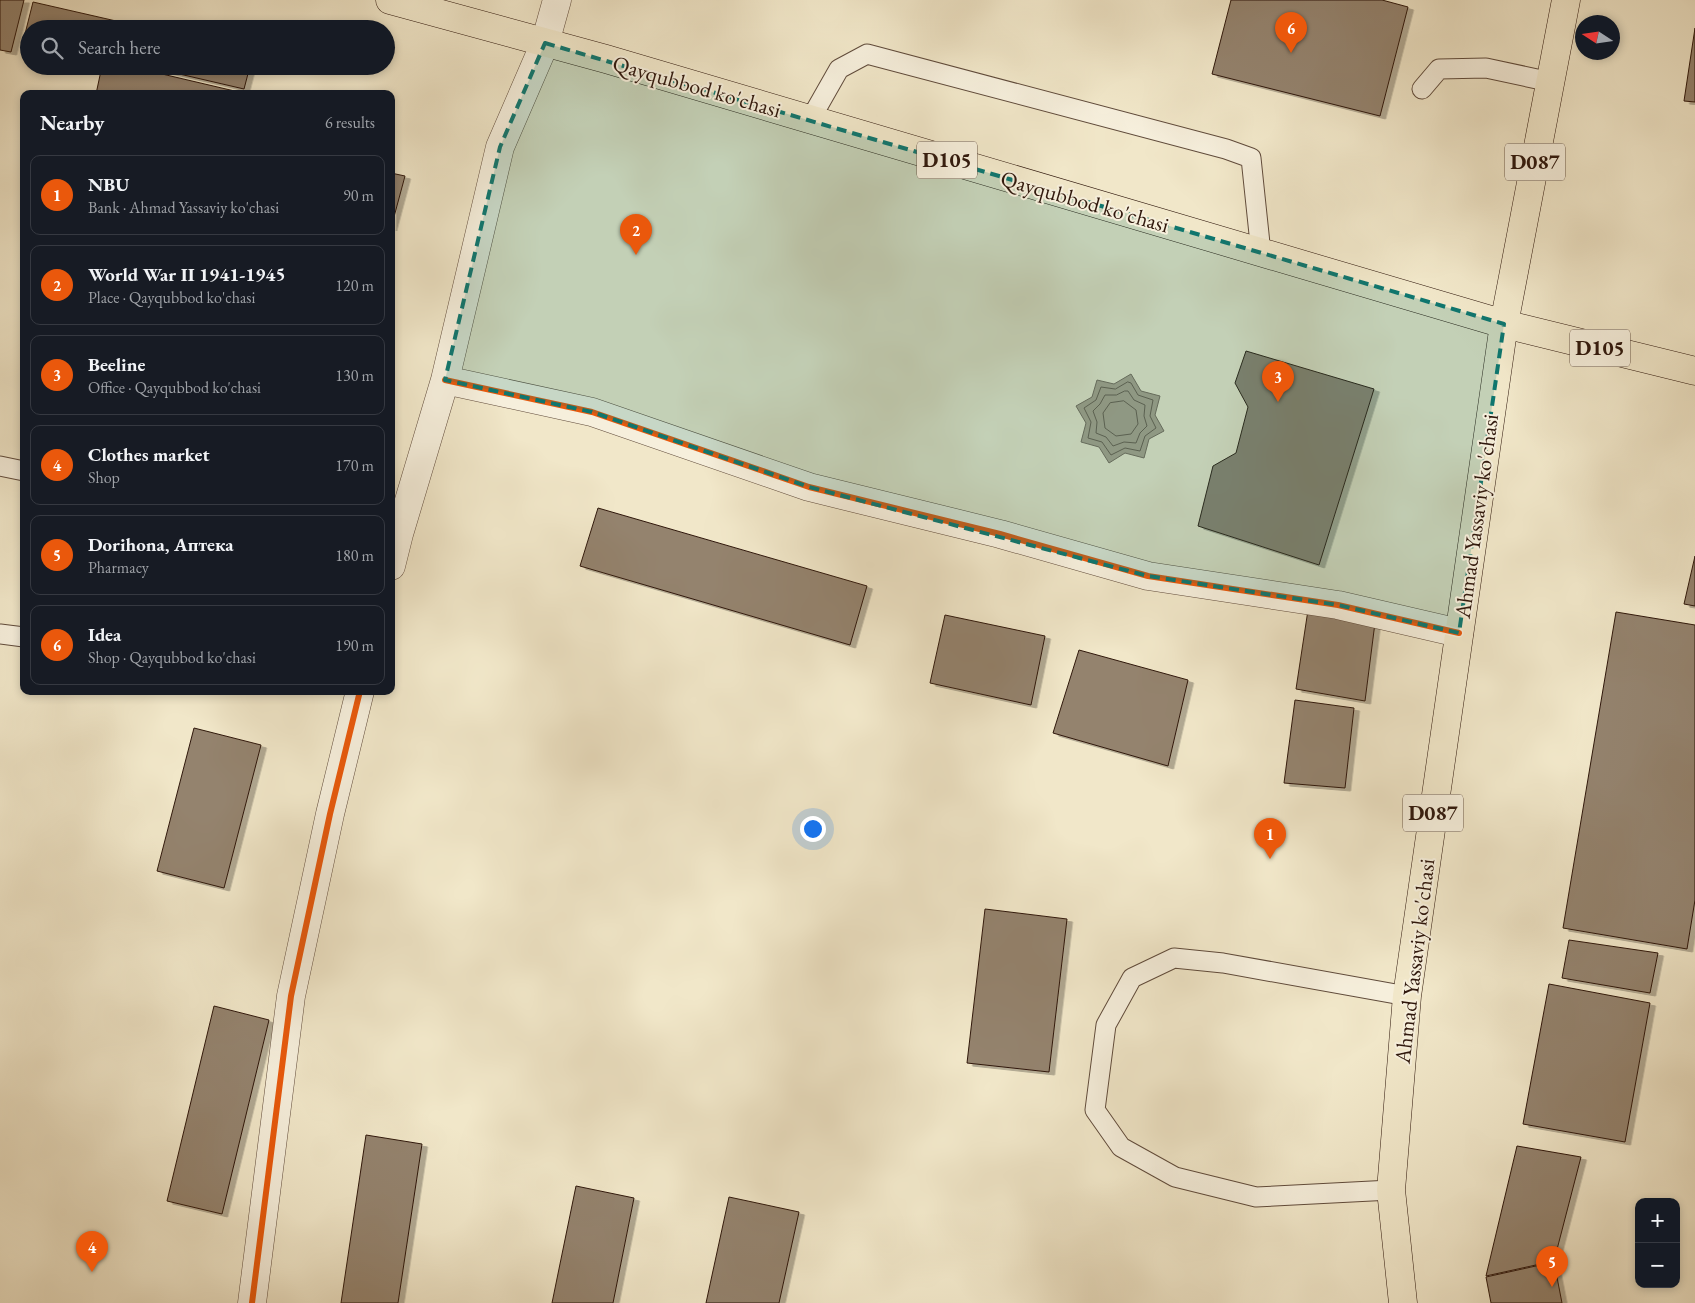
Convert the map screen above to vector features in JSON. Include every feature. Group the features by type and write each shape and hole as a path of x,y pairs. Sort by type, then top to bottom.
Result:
{"main road":[{"name":"Qayqubbod ko'chasi","path":"390,0 810,120 1504,324 1695,371"},
{"name":"Ahmad Yassaviy ko'chasi","path":"1403,1303 1391,1190 1407,996 1504,324 1566,0"}],"street":[{"path":"395,550 445,380 500,147 545,43 558,0"},
{"path":"445,380 592,412 809,487 1000,534 1148,576 1338,604 1459,633"},
{"path":"252,1303 291,996 330,814 359,695"}],"lane":[{"path":"810,120 840,69 866,54 1226,149 1252,158 1262,253"},
{"path":"1422,89 1439,68 1486,68 1550,82"},
{"path":"0,466 20,470"},
{"path":"0,634 20,636"},
{"path":"1391,1190 1256,1197 1175,1177 1121,1147 1095,1110 1106,1025 1132,978 1174,958 1223,963 1407,996"}],"highlighted area":[{"path":"545,43 1504,324 1459,633 1338,605 1148,576 809,487 592,412 445,380 500,147"}],"water":[{"path":"1131,374 1141,391 1160,396 1155,415 1164,431 1149,439 1144,458 1125,453 1109,463 1099,447 1081,442 1086,423 1076,406 1092,397 1097,380 1114,384"}],"building":[{"path":"0,0 24,0 11,52 0,50"},
{"path":"1231,0 1382,0 1408,7 1380,116 1212,74"},
{"path":"33,2 112,20 28,20"},
{"path":"1695,28 1695,102 1684,101"},
{"path":"100,75 166,75 230,90 97,90"},
{"path":"184,75 248,75 244,89"},
{"path":"395,174 405,176 395,213"},
{"path":"1246,351 1374,389 1319,565 1198,526 1213,466 1236,453 1248,407 1235,383"},
{"path":"598,508 867,586 850,645 580,566"},
{"path":"1695,556 1695,606 1684,604"},
{"path":"1308,610 1376,615 1365,701 1296,689"},
{"path":"1616,612 1695,625 1695,900 1687,949 1563,928"},
{"path":"945,615 1045,636 1031,705 930,683"},
{"path":"1079,650 1188,680 1168,766 1053,733"},
{"path":"1295,700 1354,708 1345,788 1284,783"},
{"path":"194,728 261,745 224,888 157,871"},
{"path":"985,909 1067,919 1049,1072 967,1063"},
{"path":"1569,940 1658,953 1650,993 1562,978"},
{"path":"1549,984 1650,1003 1625,1142 1523,1124"},
{"path":"214,1006 269,1020 222,1214 167,1201"},
{"path":"366,1135 422,1144 398,1303 341,1303"},
{"path":"1517,1146 1581,1157 1554,1261 1486,1276"},
{"path":"576,1186 634,1198 613,1303 552,1303"},
{"path":"729,1197 799,1212 779,1303 706,1303"},
{"path":"1554,1262 1562,1303 1491,1303 1486,1277"}],"cycle path":[{"path":"445,380 592,412 809,487 1000,534 1148,576 1338,605 1459,633"},
{"path":"252,1303 291,996 330,814 359,695"}],"place":[{"name":"Idea","path":"1291,53"},
{"name":"World War II 1941-1945","path":"636,255"},
{"name":"Beeline","path":"1278,402"},
{"name":"NBU","path":"1270,859"},
{"name":"Clothes market","path":"92,1272"},
{"name":"Dorihona, Аптека","path":"1552,1287"}]}
